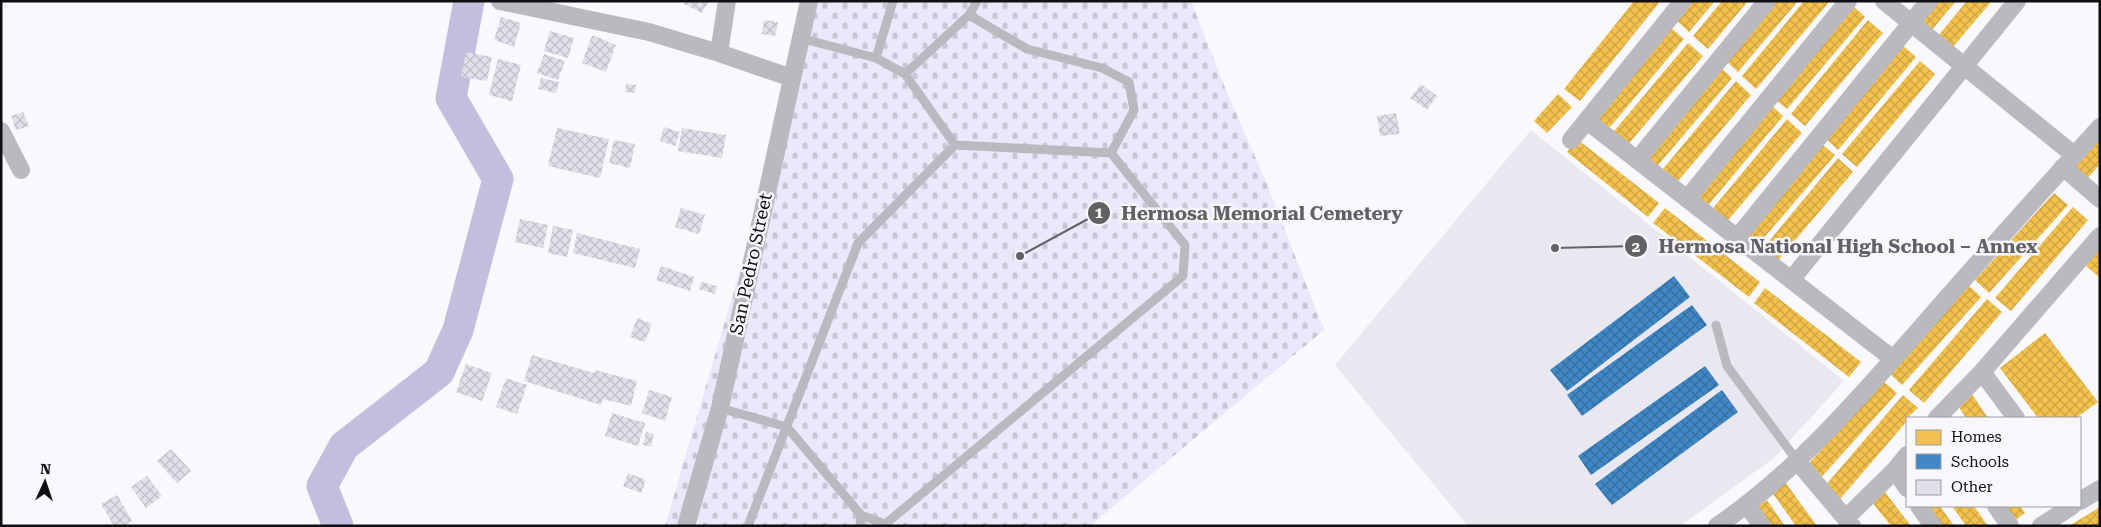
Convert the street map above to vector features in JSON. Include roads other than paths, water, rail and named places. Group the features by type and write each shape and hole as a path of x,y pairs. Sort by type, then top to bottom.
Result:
{"street":[{"path":"719,53 727,1"},
{"name":"San Pedro Street","path":"686,526 720,408 809,1"},
{"path":"1571,140 1683,1"},
{"path":"1638,159 1767,1"},
{"path":"1687,199 1848,1"},
{"path":"1884,1 1964,66 2068,161 2100,200"},
{"path":"1737,238 1929,1"},
{"path":"1791,280 2018,1"},
{"path":"502,2 649,32 792,78"},
{"path":"1587,121 1893,360"},
{"path":"1717,526 1747,505 1798,462 1893,360 2100,126"},
{"path":"1,131 21,170"},
{"path":"1937,417 1982,372 2100,236"},
{"path":"1982,372 2015,417"},
{"path":"1798,462 1849,522 1906,456"},
{"path":"1895,470 1906,486"},
{"path":"2081,500 2100,489"},
{"path":"1747,505 1762,526"},
{"path":"1920,507 1933,526"},
{"path":"1997,507 2010,526"},
{"path":"2041,526 2070,507"}],"lane":[{"path":"876,58 893,1"},
{"path":"905,74 969,16 977,1"},
{"path":"969,16 1027,49 1102,68 1128,82 1134,110 1111,153"},
{"path":"800,38 876,58 905,74 955,145"},
{"path":"720,408 787,427 861,515 884,525 1183,276 1185,245 1111,153 955,145 858,243 787,427 748,526"},
{"path":"1716,325 1727,366 1798,462"},
{"path":"860,526 861,515"}],"waterway":[{"path":"338,526 322,486 344,446 439,372 458,330 498,179 451,98 469,1"}],"place":[{"name":"Hermosa National High School – Annex","path":"1555,248"},
{"name":"Hermosa Memorial Cemetery","path":"1020,256"}]}
